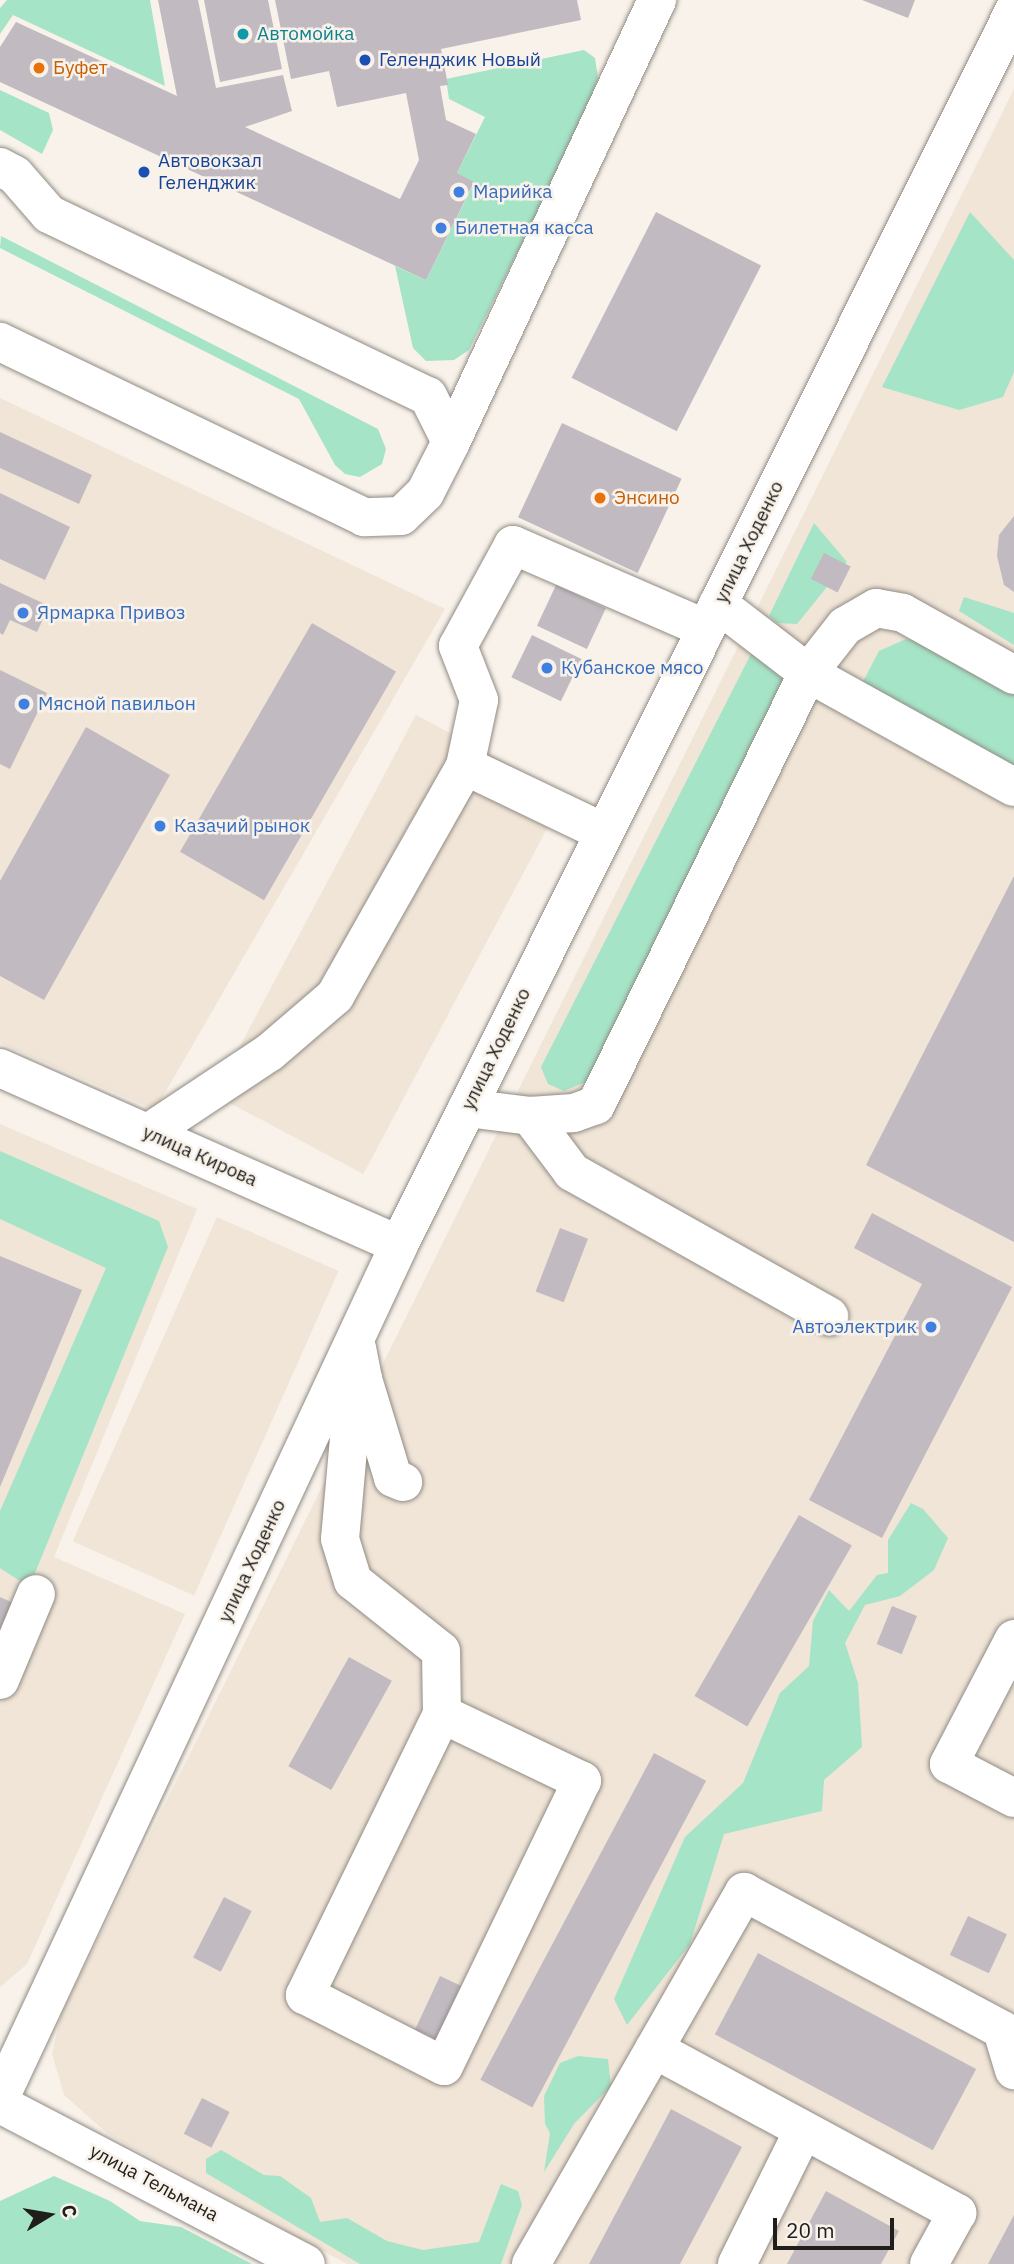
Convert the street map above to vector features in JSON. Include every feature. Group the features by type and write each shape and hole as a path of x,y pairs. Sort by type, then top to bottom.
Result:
{"street":[{"path":"0,342 364,517 401,516 425,493 482,382 657,0"},
{"name":"улица Ходенко","path":"0,2098 399,1245 1014,11"},
{"path":"0,167 15,174 49,214 428,396 451,442"},
{"path":"428,396 482,382"},
{"path":"148,1133 270,1052 335,996 465,766 479,701 458,646 513,545 712,617 1014,787"},
{"path":"467,1108 530,1115 574,1113 596,1105 808,673 845,626 876,608 903,613 1014,675"},
{"path":"465,766 603,832"},
{"name":"улица Кирова","path":"0,1068 399,1245"},
{"path":"530,1115 572,1172 829,1316"},
{"path":"355,1340 362,1379 393,1478 403,1482"},
{"path":"362,1379 350,1427 340,1539 353,1581 441,1651 442,1714 306,1995 444,2066 582,1781 442,1714"},
{"path":"0,1680 36,1594"},
{"path":"1014,1639 949,1764 1014,1798"},
{"path":"531,2264 744,1892 1002,2030 1014,2070"},
{"path":"654,2049 957,2213 929,2264"},
{"name":"улица Тельмана","path":"0,2104 306,2264"},
{"path":"737,2264 803,2131"}],"shaded area":[{"path":"1014,89 1014,2264 347,2264 108,2134 64,2095 52,2054 61,2014"},
{"name":"Казачий рынок","path":"0,398 445,609 155,1110 0,1043"},
{"path":"416,715 565,794 363,1174 214,1095"},
{"path":"0,1124 197,1209 54,1557 185,1614 27,1964 0,1987"},
{"path":"217,1217 339,1271 194,1595 73,1541"}],"green space":[{"path":"7,0 150,0 165,86 13,15 0,34 0,8"},
{"path":"584,50 595,58 598,78 589,108 469,350 454,360 426,361 413,348 395,266 426,280 474,183 457,173 485,117 449,99 446,79"},
{"path":"0,90 49,113 53,130 42,154 0,130"},
{"path":"970,212 1014,260 1014,372 1003,397 959,410 882,387"},
{"path":"1,236 378,429 386,449 382,464 360,477 345,474 335,465 299,399 0,248"},
{"path":"814,523 847,562 797,624 777,623 769,616"},
{"path":"964,597 1014,613 1014,645 959,611"},
{"path":"906,639 926,643 1014,693 1014,775 857,693 879,651"},
{"path":"753,650 788,675 588,1081 564,1091 548,1084 541,1067"},
{"path":"0,1151 159,1221 168,1247 33,1578 20,1581 0,1568 0,1511 106,1268 0,1219"},
{"path":"911,1503 923,1509 948,1538 934,1570 900,1596 865,1605 845,1643 858,1683 862,1747 824,1780 822,1811 724,1834 690,1944 627,2025 614,1999 685,1837 743,1783 780,1693 809,1666 813,1621 829,1590 849,1611 877,1575 888,1573 888,1540"},
{"path":"578,2056 608,2059 611,2086 574,2124 544,2172 550,2133 545,2124 544,2096 560,2063"},
{"path":"221,2150 264,2175 280,2176 311,2198 320,2222 347,2218 387,2241 423,2250 479,2242 501,2184 518,2191 522,2205 501,2264 360,2264 206,2173 206,2159"},
{"path":"54,2176 110,2201 140,2221 181,2227 252,2264 0,2264 0,2201"}],"building":[{"path":"158,0 198,0 216,88 283,75 292,111 245,127 400,199 419,160 406,93 337,107 329,71 291,79 275,0 577,0 581,20 441,49 448,85 440,86 446,120 476,134 457,173 474,182 426,280 0,82 0,47 16,22 177,96"},
{"name":"Автомойка","path":"204,0 268,0 282,69 220,82"},
{"path":"862,0 915,0 908,18"},
{"path":"656,212 761,266 677,431 572,378"},
{"name":"Энсино","path":"562,423 682,479 638,573 518,517"},
{"path":"0,432 92,475 79,504 0,468"},
{"path":"0,493 70,527 45,580 0,559"},
{"path":"1014,516 1014,592 1004,585 997,556 999,535"},
{"path":"824,553 851,567 838,592 811,579"},
{"name":"Ярмарка Привоз","path":"0,583 49,606 37,632 10,620 3,635 0,633"},
{"path":"556,585 606,608 587,649 537,626"},
{"path":"312,623 396,672 264,900 180,852"},
{"name":"Кубанское мясо","path":"532,635 581,659 561,701 511,677"},
{"path":"0,670 47,693 10,769 0,764"},
{"path":"86,727 170,775 44,1000 0,976 0,881"},
{"path":"1014,876 1014,1242 866,1165"},
{"path":"872,1213 1012,1287 882,1538 809,1500 922,1284 854,1248"},
{"path":"560,1228 588,1239 564,1302 536,1291"},
{"path":"0,1256 82,1290 0,1487"},
{"path":"799,1515 852,1546 747,1726 694,1696"},
{"path":"0,1597 13,1603 0,1633"},
{"path":"892,1606 917,1616 902,1654 877,1644"},
{"path":"349,1657 392,1681 331,1790 288,1766"},
{"path":"654,1753 706,1781 532,2107 480,2080"},
{"path":"224,1897 252,1911 221,1972 193,1958"},
{"path":"968,1916 1007,1934 989,1973 950,1955"},
{"path":"758,1953 976,2069 933,2150 715,2034"},
{"path":"440,1976 461,1986 436,2039 415,2029"},
{"path":"202,2098 230,2112 211,2148 184,2134"},
{"path":"671,2109 742,2147 680,2264 589,2264"},
{"path":"826,2191 899,2231 881,2264 787,2264"},
{"path":"1014,2215 1014,2264 988,2264"}],"place":[{"name":"Автомойка","path":"243,34"},
{"name":"Геленджик Новый","path":"365,60"},
{"name":"Буфет","path":"39,68"},
{"name":"Автовокзал Геленджик","path":"144,172"},
{"name":"Марийка","path":"459,192"},
{"name":"Билетная касса","path":"441,228"},
{"name":"Энсино","path":"600,498"},
{"name":"Ярмарка Привоз","path":"23,613"},
{"name":"Кубанское мясо","path":"547,668"},
{"name":"Мясной павильон","path":"24,704"},
{"name":"Казачий рынок","path":"160,826"},
{"name":"Автоэлектрик","path":"931,1327"}]}
